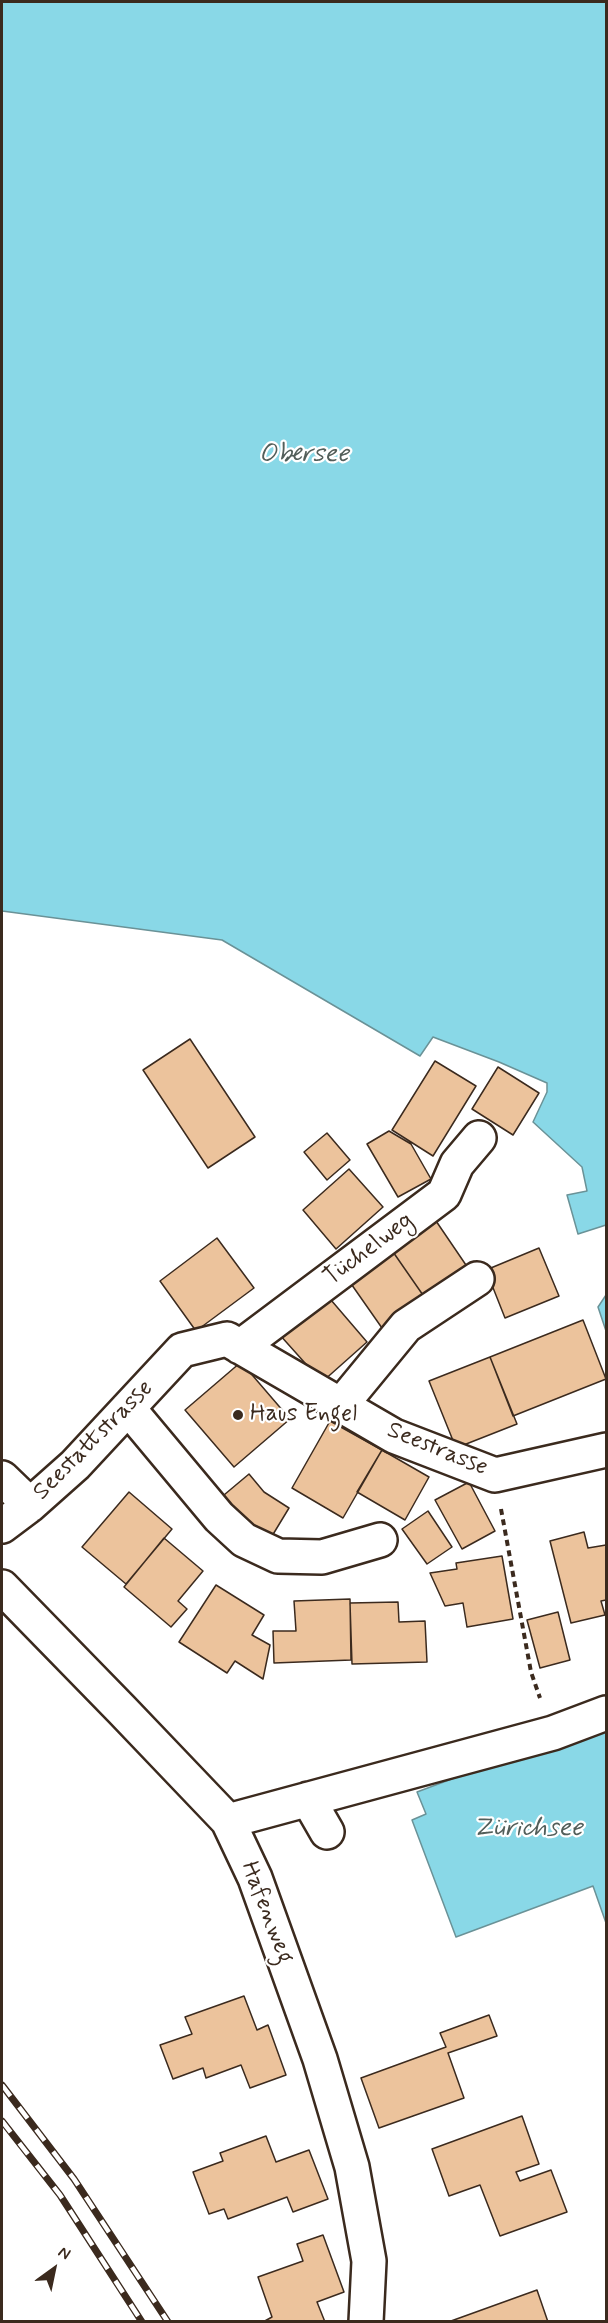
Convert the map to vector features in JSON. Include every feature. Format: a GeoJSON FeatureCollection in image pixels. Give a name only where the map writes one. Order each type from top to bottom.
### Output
{"type":"FeatureCollection","features":[{"type":"Feature","properties":{"kind":"street","name":"Tüchelweg"},"geometry":{"type":"LineString","coordinates":[[240,1347],[444,1194],[457,1164],[479,1138]]}},
{"type":"Feature","properties":{"kind":"street"},"geometry":{"type":"LineString","coordinates":[[341,1405],[406,1326],[477,1279]]}},
{"type":"Feature","properties":{"kind":"street","name":"Seestrasse"},"geometry":{"type":"LineString","coordinates":[[182,1350],[227,1339],[394,1436],[495,1475],[606,1450]]}},
{"type":"Feature","properties":{"kind":"street","name":"Seestattstrasse"},"geometry":{"type":"LineString","coordinates":[[2,1526],[30,1505],[75,1465],[182,1350]]}},
{"type":"Feature","properties":{"kind":"street"},"geometry":{"type":"LineString","coordinates":[[128,1408],[219,1517],[244,1540],[278,1556],[322,1557],[380,1540]]}},
{"type":"Feature","properties":{"kind":"street"},"geometry":{"type":"LineString","coordinates":[[2,1478],[30,1505]]}},
{"type":"Feature","properties":{"kind":"street","name":"Hafenweg"},"geometry":{"type":"LineString","coordinates":[[2,1587],[228,1821],[259,1888],[320,2059],[352,2167],[369,2261],[366,2322]]}},
{"type":"Feature","properties":{"kind":"street"},"geometry":{"type":"LineString","coordinates":[[228,1821],[486,1744],[553,1733],[606,1713]]}},
{"type":"Feature","properties":{"kind":"street"},"geometry":{"type":"LineString","coordinates":[[308,1799],[327,1832]]}},
{"type":"Feature","properties":{"kind":"path"},"geometry":{"type":"LineString","coordinates":[[495,1475],[531,1672],[553,1733]]}},
{"type":"Feature","properties":{"kind":"water","name":"Obersee"},"geometry":{"type":"Polygon","coordinates":[[[2,2],[606,2],[606,1225],[578,1234],[567,1195],[587,1191],[582,1167],[533,1122],[547,1092],[547,1083],[433,1037],[420,1056],[222,940],[2,911],[2,2]]]}},
{"type":"Feature","properties":{"kind":"water"},"geometry":{"type":"Polygon","coordinates":[[[606,1295],[606,1331],[598,1307],[606,1295]]]}},
{"type":"Feature","properties":{"kind":"water","name":"Zürichsee"},"geometry":{"type":"Polygon","coordinates":[[[606,1721],[606,1923],[593,1886],[456,1937],[412,1820],[426,1814],[417,1792],[606,1721]]]}},
{"type":"Feature","properties":{"kind":"building"},"geometry":{"type":"Polygon","coordinates":[[[190,1039],[255,1137],[208,1168],[143,1070],[190,1039]]]}},
{"type":"Feature","properties":{"kind":"building"},"geometry":{"type":"Polygon","coordinates":[[[435,1061],[476,1086],[433,1156],[392,1130],[435,1061]]]}},
{"type":"Feature","properties":{"kind":"building"},"geometry":{"type":"Polygon","coordinates":[[[498,1067],[539,1093],[513,1135],[472,1109],[498,1067]]]}},
{"type":"Feature","properties":{"kind":"building"},"geometry":{"type":"Polygon","coordinates":[[[389,1131],[411,1144],[431,1179],[398,1197],[367,1144],[389,1131]]]}},
{"type":"Feature","properties":{"kind":"building"},"geometry":{"type":"Polygon","coordinates":[[[327,1133],[350,1160],[327,1180],[304,1152],[327,1133]]]}},
{"type":"Feature","properties":{"kind":"building"},"geometry":{"type":"Polygon","coordinates":[[[349,1169],[383,1207],[336,1249],[303,1210],[349,1169]]]}},
{"type":"Feature","properties":{"kind":"building"},"geometry":{"type":"Polygon","coordinates":[[[434,1218],[468,1268],[425,1298],[391,1249],[434,1218]]]}},
{"type":"Feature","properties":{"kind":"building"},"geometry":{"type":"Polygon","coordinates":[[[217,1238],[254,1288],[196,1331],[160,1281],[217,1238]]]}},
{"type":"Feature","properties":{"kind":"building"},"geometry":{"type":"Polygon","coordinates":[[[539,1248],[559,1296],[505,1318],[486,1270],[539,1248]]]}},
{"type":"Feature","properties":{"kind":"building"},"geometry":{"type":"Polygon","coordinates":[[[391,1249],[425,1298],[382,1328],[347,1278],[391,1249]]]}},
{"type":"Feature","properties":{"kind":"building"},"geometry":{"type":"Polygon","coordinates":[[[325,1293],[367,1342],[322,1382],[279,1334],[325,1293]]]}},
{"type":"Feature","properties":{"kind":"building"},"geometry":{"type":"Polygon","coordinates":[[[583,1320],[606,1379],[513,1416],[490,1357],[583,1320]]]}},
{"type":"Feature","properties":{"kind":"building"},"geometry":{"type":"Polygon","coordinates":[[[490,1357],[517,1424],[456,1448],[429,1381],[490,1357]]]}},
{"type":"Feature","properties":{"kind":"building","name":"Haus Engel"},"geometry":{"type":"Polygon","coordinates":[[[241,1362],[290,1419],[234,1467],[185,1410],[241,1362]]]}},
{"type":"Feature","properties":{"kind":"building"},"geometry":{"type":"Polygon","coordinates":[[[330,1421],[382,1450],[343,1518],[292,1488],[330,1421]]]}},
{"type":"Feature","properties":{"kind":"building"},"geometry":{"type":"Polygon","coordinates":[[[382,1450],[429,1477],[405,1520],[357,1492],[382,1450]]]}},
{"type":"Feature","properties":{"kind":"building"},"geometry":{"type":"Polygon","coordinates":[[[249,1474],[264,1492],[289,1508],[269,1541],[218,1500],[249,1474]]]}},
{"type":"Feature","properties":{"kind":"building"},"geometry":{"type":"Polygon","coordinates":[[[469,1482],[495,1531],[462,1549],[435,1500],[469,1482]]]}},
{"type":"Feature","properties":{"kind":"building"},"geometry":{"type":"Polygon","coordinates":[[[129,1492],[172,1529],[126,1584],[82,1547],[129,1492]]]}},
{"type":"Feature","properties":{"kind":"building"},"geometry":{"type":"Polygon","coordinates":[[[428,1511],[452,1547],[427,1564],[402,1529],[428,1511]]]}},
{"type":"Feature","properties":{"kind":"building"},"geometry":{"type":"Polygon","coordinates":[[[584,1532],[588,1548],[606,1545],[606,1600],[601,1601],[605,1615],[571,1623],[550,1541],[584,1532]]]}},
{"type":"Feature","properties":{"kind":"building"},"geometry":{"type":"Polygon","coordinates":[[[164,1538],[203,1571],[178,1601],[187,1609],[171,1627],[124,1587],[164,1538]]]}},
{"type":"Feature","properties":{"kind":"building"},"geometry":{"type":"Polygon","coordinates":[[[502,1556],[513,1619],[467,1627],[463,1603],[445,1606],[430,1573],[457,1569],[456,1563],[502,1556]]]}},
{"type":"Feature","properties":{"kind":"building"},"geometry":{"type":"Polygon","coordinates":[[[216,1585],[264,1615],[252,1635],[270,1645],[263,1679],[235,1661],[227,1673],[179,1642],[216,1585]]]}},
{"type":"Feature","properties":{"kind":"building"},"geometry":{"type":"Polygon","coordinates":[[[350,1599],[351,1660],[274,1663],[273,1631],[296,1631],[294,1601],[350,1599]]]}},
{"type":"Feature","properties":{"kind":"building"},"geometry":{"type":"Polygon","coordinates":[[[398,1602],[399,1622],[425,1621],[427,1662],[352,1664],[350,1603],[398,1602]]]}},
{"type":"Feature","properties":{"kind":"building"},"geometry":{"type":"Polygon","coordinates":[[[558,1612],[570,1660],[540,1668],[527,1620],[558,1612]]]}},
{"type":"Feature","properties":{"kind":"building"},"geometry":{"type":"Polygon","coordinates":[[[244,1996],[257,2030],[268,2025],[286,2075],[250,2088],[241,2065],[206,2078],[203,2068],[173,2079],[160,2045],[192,2034],[185,2017],[244,1996]]]}},
{"type":"Feature","properties":{"kind":"building"},"geometry":{"type":"Polygon","coordinates":[[[489,2015],[497,2036],[448,2053],[464,2098],[379,2128],[361,2078],[446,2047],[440,2033],[489,2015]]]}},
{"type":"Feature","properties":{"kind":"building"},"geometry":{"type":"Polygon","coordinates":[[[522,2116],[539,2164],[516,2172],[520,2181],[551,2170],[567,2212],[500,2236],[480,2185],[449,2196],[432,2149],[522,2116]]]}},
{"type":"Feature","properties":{"kind":"building"},"geometry":{"type":"Polygon","coordinates":[[[266,2136],[276,2162],[309,2150],[328,2199],[293,2212],[287,2197],[228,2219],[224,2209],[209,2214],[193,2172],[223,2161],[220,2153],[266,2136]]]}},
{"type":"Feature","properties":{"kind":"building"},"geometry":{"type":"Polygon","coordinates":[[[323,2235],[344,2292],[317,2302],[325,2322],[263,2322],[272,2317],[258,2277],[303,2261],[297,2244],[323,2235]]]}},
{"type":"Feature","properties":{"kind":"building"},"geometry":{"type":"Polygon","coordinates":[[[537,2290],[548,2322],[451,2321],[537,2290]]]}},
{"type":"Feature","properties":{"kind":"railway"},"geometry":{"type":"LineString","coordinates":[[2,2085],[74,2179],[168,2322]]}},
{"type":"Feature","properties":{"kind":"railway"},"geometry":{"type":"LineString","coordinates":[[2,2121],[60,2195],[142,2322]]}},
{"type":"Feature","properties":{"kind":"place","name":"Haus Engel"},"geometry":{"type":"Point","coordinates":[238,1415]}}]}
